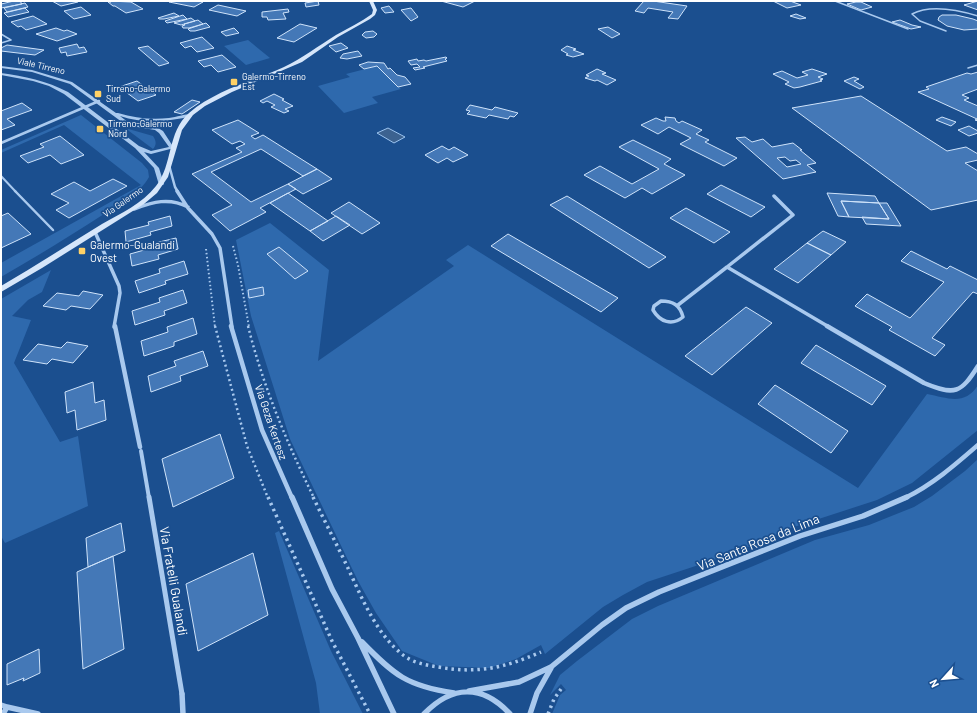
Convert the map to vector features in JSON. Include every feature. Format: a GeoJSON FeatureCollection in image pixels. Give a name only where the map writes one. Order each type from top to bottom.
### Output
{"type":"FeatureCollection","features":[{"type":"Feature","properties":{"kind":"main road","name":"Via Galermo"},"geometry":{"type":"LineString","coordinates":[[1,289],[128,212],[145,199],[161,184],[169,164],[172,148],[183,123],[190,115],[224,93],[299,61],[333,38],[369,18],[374,14],[375,10],[371,1]]}},
{"type":"Feature","properties":{"kind":"street","name":"Viale Tirreno"},"geometry":{"type":"LineString","coordinates":[[1,67],[32,71],[61,78],[81,88],[128,124],[156,129],[161,132],[172,148]]}},
{"type":"Feature","properties":{"kind":"street","name":"Viale Tirreno"},"geometry":{"type":"LineString","coordinates":[[1,74],[31,79],[54,86],[66,93],[137,147],[156,168],[161,184]]}},
{"type":"Feature","properties":{"kind":"street"},"geometry":{"type":"LineString","coordinates":[[1,143],[99,101]]}},
{"type":"Feature","properties":{"kind":"street"},"geometry":{"type":"LineString","coordinates":[[115,113],[135,119],[157,121],[176,119],[190,115]]}},
{"type":"Feature","properties":{"kind":"street"},"geometry":{"type":"LineString","coordinates":[[137,147],[150,153],[172,148]]}},
{"type":"Feature","properties":{"kind":"street"},"geometry":{"type":"LineString","coordinates":[[169,164],[175,187],[188,208]]}},
{"type":"Feature","properties":{"kind":"street"},"geometry":{"type":"LineString","coordinates":[[678,305],[793,215],[774,196]]}},
{"type":"Feature","properties":{"kind":"street"},"geometry":{"type":"LineString","coordinates":[[128,212],[152,203],[168,200],[181,203],[188,208]]}},
{"type":"Feature","properties":{"kind":"street","name":"Via Geza Kertesz"},"geometry":{"type":"LineString","coordinates":[[188,208],[212,234],[220,248],[228,310],[234,339],[262,430],[332,589],[380,682],[394,714]]}},
{"type":"Feature","properties":{"kind":"street","name":"Via Fratelli Gualandi"},"geometry":{"type":"LineString","coordinates":[[95,232],[119,286],[120,293],[114,329],[140,449],[182,694],[183,714]]}},
{"type":"Feature","properties":{"kind":"street"},"geometry":{"type":"LineString","coordinates":[[727,267],[924,383],[942,389],[957,389],[965,385],[978,366]]}},
{"type":"Feature","properties":{"kind":"street"},"geometry":{"type":"LineString","coordinates":[[661,301],[672,302],[678,305],[682,309],[683,317],[675,322],[658,318],[653,310],[654,306],[661,301]]}},
{"type":"Feature","properties":{"kind":"street","name":"Via Santa Rosa da Lima"},"geometry":{"type":"LineString","coordinates":[[551,667],[626,608],[659,592],[800,536],[892,505],[923,489],[950,469],[978,445]]}},
{"type":"Feature","properties":{"kind":"street"},"geometry":{"type":"LineString","coordinates":[[358,638],[390,670],[408,681],[425,688],[454,693]]}},
{"type":"Feature","properties":{"kind":"street"},"geometry":{"type":"LineString","coordinates":[[424,714],[440,699],[454,693],[520,682],[551,667]]}},
{"type":"Feature","properties":{"kind":"street"},"geometry":{"type":"LineString","coordinates":[[530,714],[537,693],[551,667]]}},
{"type":"Feature","properties":{"kind":"street"},"geometry":{"type":"LineString","coordinates":[[469,691],[488,695],[505,706],[510,714]]}},
{"type":"Feature","properties":{"kind":"street"},"geometry":{"type":"LineString","coordinates":[[3,714],[4,706],[38,714]]}},
{"type":"Feature","properties":{"kind":"lane"},"geometry":{"type":"LineString","coordinates":[[835,1],[908,29]]}},
{"type":"Feature","properties":{"kind":"lane"},"geometry":{"type":"LineString","coordinates":[[946,31],[920,21],[912,14],[917,12],[945,9],[978,16]]}},
{"type":"Feature","properties":{"kind":"lane"},"geometry":{"type":"LineString","coordinates":[[1,34],[11,40],[1,43]]}},
{"type":"Feature","properties":{"kind":"lane"},"geometry":{"type":"LineString","coordinates":[[968,68],[978,65]]}},
{"type":"Feature","properties":{"kind":"lane"},"geometry":{"type":"LineString","coordinates":[[1,176],[53,230]]}},
{"type":"Feature","properties":{"kind":"path"},"geometry":{"type":"LineString","coordinates":[[230,240],[237,260],[245,310],[253,342],[280,423],[290,447],[364,599],[381,628],[396,649],[406,658],[427,666],[467,672],[485,671],[514,664],[541,652]]}},
{"type":"Feature","properties":{"kind":"path"},"geometry":{"type":"LineString","coordinates":[[548,714],[554,698],[561,689]]}},
{"type":"Feature","properties":{"kind":"shaded area"},"geometry":{"type":"Polygon","coordinates":[[[248,40],[270,58],[246,65],[224,46],[248,40]]]}},
{"type":"Feature","properties":{"kind":"shaded area"},"geometry":{"type":"Polygon","coordinates":[[[377,66],[401,89],[372,97],[378,103],[344,113],[318,86],[350,77],[346,74],[377,66]]]}},
{"type":"Feature","properties":{"kind":"shaded area"},"geometry":{"type":"Polygon","coordinates":[[[81,115],[142,163],[148,170],[149,177],[135,194],[1,277],[1,263],[141,185],[64,125],[1,153],[1,150],[81,115]]]}},
{"type":"Feature","properties":{"kind":"shaded area"},"geometry":{"type":"Polygon","coordinates":[[[125,128],[153,136],[156,142],[153,149],[125,128]]]}},
{"type":"Feature","properties":{"kind":"shaded area"},"geometry":{"type":"Polygon","coordinates":[[[388,128],[405,137],[394,143],[377,133],[388,128]]]}},
{"type":"Feature","properties":{"kind":"shaded area"},"geometry":{"type":"Polygon","coordinates":[[[270,223],[329,270],[318,361],[454,266],[446,260],[468,245],[858,488],[927,394],[956,399],[962,398],[973,392],[978,385],[978,430],[912,483],[877,500],[791,528],[732,554],[647,582],[603,607],[545,654],[541,645],[516,659],[489,668],[439,666],[402,651],[376,613],[358,581],[290,439],[251,316],[236,240],[270,223]]]}},
{"type":"Feature","properties":{"kind":"shaded area"},"geometry":{"type":"Polygon","coordinates":[[[51,270],[42,292],[28,300],[12,316],[31,320],[14,363],[60,442],[78,436],[88,506],[5,543],[1,536],[1,299],[51,270]]]}},
{"type":"Feature","properties":{"kind":"shaded area"},"geometry":{"type":"Polygon","coordinates":[[[978,459],[978,714],[552,714],[560,695],[566,690],[561,684],[550,695],[560,675],[632,619],[658,606],[815,540],[869,525],[914,507],[932,496],[965,471],[978,459]]]}},
{"type":"Feature","properties":{"kind":"shaded area"},"geometry":{"type":"Polygon","coordinates":[[[279,531],[331,651],[363,714],[320,714],[316,683],[275,533],[279,531]]]}},
{"type":"Feature","properties":{"kind":"building"},"geometry":{"type":"Polygon","coordinates":[[[20,1],[22,4],[1,8],[1,4],[20,1]]]}},
{"type":"Feature","properties":{"kind":"building"},"geometry":{"type":"Polygon","coordinates":[[[52,1],[77,1],[78,2],[61,6],[52,1]]]}},
{"type":"Feature","properties":{"kind":"building"},"geometry":{"type":"Polygon","coordinates":[[[109,1],[131,2],[143,9],[126,13],[113,6],[108,2],[111,2],[109,1]]]}},
{"type":"Feature","properties":{"kind":"building"},"geometry":{"type":"Polygon","coordinates":[[[318,1],[319,5],[306,7],[305,3],[318,1]]]}},
{"type":"Feature","properties":{"kind":"building"},"geometry":{"type":"Polygon","coordinates":[[[441,1],[475,1],[463,7],[441,1]]]}},
{"type":"Feature","properties":{"kind":"building"},"geometry":{"type":"Polygon","coordinates":[[[644,1],[687,6],[678,19],[668,18],[673,12],[648,8],[644,13],[635,11],[644,1]]]}},
{"type":"Feature","properties":{"kind":"building"},"geometry":{"type":"Polygon","coordinates":[[[773,1],[790,1],[801,5],[787,8],[773,1]]]}},
{"type":"Feature","properties":{"kind":"building"},"geometry":{"type":"Polygon","coordinates":[[[978,1],[978,10],[964,5],[978,1]]]}},
{"type":"Feature","properties":{"kind":"building"},"geometry":{"type":"Polygon","coordinates":[[[169,2],[203,2],[194,7],[169,2]]]}},
{"type":"Feature","properties":{"kind":"building"},"geometry":{"type":"Polygon","coordinates":[[[861,2],[872,7],[861,10],[847,4],[861,2]]]}},
{"type":"Feature","properties":{"kind":"building"},"geometry":{"type":"Polygon","coordinates":[[[25,3],[28,7],[7,12],[4,8],[25,3]]]}},
{"type":"Feature","properties":{"kind":"building"},"geometry":{"type":"Polygon","coordinates":[[[218,5],[246,11],[237,16],[209,10],[218,5]]]}},
{"type":"Feature","properties":{"kind":"building"},"geometry":{"type":"Polygon","coordinates":[[[389,6],[394,12],[385,13],[381,8],[389,6]]]}},
{"type":"Feature","properties":{"kind":"building"},"geometry":{"type":"Polygon","coordinates":[[[81,7],[91,15],[74,19],[64,11],[81,7]]]}},
{"type":"Feature","properties":{"kind":"building"},"geometry":{"type":"Polygon","coordinates":[[[25,8],[29,12],[8,17],[4,13],[25,8]]]}},
{"type":"Feature","properties":{"kind":"building"},"geometry":{"type":"Polygon","coordinates":[[[411,8],[418,17],[411,21],[401,10],[411,8]]]}},
{"type":"Feature","properties":{"kind":"building"},"geometry":{"type":"Polygon","coordinates":[[[288,9],[289,12],[283,13],[286,19],[268,20],[267,17],[262,17],[262,12],[288,9]]]}},
{"type":"Feature","properties":{"kind":"building"},"geometry":{"type":"Polygon","coordinates":[[[174,13],[179,16],[164,19],[158,18],[174,13]]]}},
{"type":"Feature","properties":{"kind":"building"},"geometry":{"type":"Polygon","coordinates":[[[796,14],[806,18],[800,19],[790,16],[796,14]]]}},
{"type":"Feature","properties":{"kind":"building"},"geometry":{"type":"Polygon","coordinates":[[[183,15],[187,19],[167,23],[165,21],[183,15]]]}},
{"type":"Feature","properties":{"kind":"building"},"geometry":{"type":"Polygon","coordinates":[[[942,15],[956,15],[973,19],[978,21],[978,29],[964,30],[947,26],[938,20],[942,15]]]}},
{"type":"Feature","properties":{"kind":"building"},"geometry":{"type":"Polygon","coordinates":[[[33,16],[47,24],[26,30],[11,22],[33,16]]]}},
{"type":"Feature","properties":{"kind":"building"},"geometry":{"type":"Polygon","coordinates":[[[191,18],[195,21],[181,25],[174,23],[191,18]]]}},
{"type":"Feature","properties":{"kind":"building"},"geometry":{"type":"Polygon","coordinates":[[[198,20],[203,24],[189,28],[183,28],[182,26],[185,25],[184,24],[198,20]]]}},
{"type":"Feature","properties":{"kind":"building"},"geometry":{"type":"Polygon","coordinates":[[[900,20],[921,27],[911,29],[892,22],[900,20]]]}},
{"type":"Feature","properties":{"kind":"building"},"geometry":{"type":"Polygon","coordinates":[[[206,23],[210,27],[195,31],[190,31],[188,29],[206,23]]]}},
{"type":"Feature","properties":{"kind":"building"},"geometry":{"type":"Polygon","coordinates":[[[300,24],[317,28],[294,42],[277,38],[300,24]]]}},
{"type":"Feature","properties":{"kind":"building"},"geometry":{"type":"Polygon","coordinates":[[[608,27],[620,34],[612,38],[598,29],[608,27]]]}},
{"type":"Feature","properties":{"kind":"building"},"geometry":{"type":"Polygon","coordinates":[[[56,28],[77,34],[57,41],[36,34],[56,28]]]}},
{"type":"Feature","properties":{"kind":"building"},"geometry":{"type":"Polygon","coordinates":[[[234,28],[239,33],[226,36],[221,32],[234,28]]]}},
{"type":"Feature","properties":{"kind":"building"},"geometry":{"type":"Polygon","coordinates":[[[373,31],[377,34],[374,37],[366,38],[362,35],[365,32],[373,31]]]}},
{"type":"Feature","properties":{"kind":"building"},"geometry":{"type":"Polygon","coordinates":[[[202,37],[214,48],[197,52],[191,46],[185,48],[180,43],[202,37]]]}},
{"type":"Feature","properties":{"kind":"building"},"geometry":{"type":"Polygon","coordinates":[[[341,43],[348,48],[336,52],[329,46],[341,43]]]}},
{"type":"Feature","properties":{"kind":"building"},"geometry":{"type":"Polygon","coordinates":[[[77,44],[79,48],[84,47],[87,52],[67,56],[66,52],[61,53],[59,48],[77,44]]]}},
{"type":"Feature","properties":{"kind":"building"},"geometry":{"type":"Polygon","coordinates":[[[7,45],[44,50],[35,55],[1,51],[1,48],[7,45]]]}},
{"type":"Feature","properties":{"kind":"building"},"geometry":{"type":"Polygon","coordinates":[[[148,46],[169,63],[159,66],[138,48],[148,46]]]}},
{"type":"Feature","properties":{"kind":"building"},"geometry":{"type":"Polygon","coordinates":[[[567,46],[584,54],[573,57],[566,55],[568,54],[561,50],[567,46]]]}},
{"type":"Feature","properties":{"kind":"building"},"geometry":{"type":"Polygon","coordinates":[[[358,51],[362,56],[347,59],[340,58],[343,54],[358,51]]]}},
{"type":"Feature","properties":{"kind":"building"},"geometry":{"type":"Polygon","coordinates":[[[222,55],[236,67],[218,72],[211,65],[204,67],[198,61],[222,55]]]}},
{"type":"Feature","properties":{"kind":"building"},"geometry":{"type":"Polygon","coordinates":[[[447,58],[445,59],[447,61],[415,70],[413,68],[420,67],[417,64],[411,65],[408,61],[417,59],[418,61],[426,61],[447,58]]]}},
{"type":"Feature","properties":{"kind":"building"},"geometry":{"type":"Polygon","coordinates":[[[368,62],[384,63],[388,69],[390,68],[397,75],[405,77],[411,84],[398,87],[377,66],[364,69],[359,65],[368,62]]]}},
{"type":"Feature","properties":{"kind":"building"},"geometry":{"type":"Polygon","coordinates":[[[597,69],[606,73],[602,74],[616,80],[607,85],[597,80],[595,81],[585,78],[589,76],[586,75],[597,69]]]}},
{"type":"Feature","properties":{"kind":"building"},"geometry":{"type":"Polygon","coordinates":[[[812,69],[827,74],[818,77],[823,79],[820,80],[822,81],[794,88],[785,84],[789,82],[773,74],[782,71],[797,78],[808,75],[802,72],[812,69]]]}},
{"type":"Feature","properties":{"kind":"building"},"geometry":{"type":"Polygon","coordinates":[[[978,72],[978,89],[962,95],[969,98],[964,100],[978,106],[978,121],[975,120],[977,119],[918,92],[929,89],[926,87],[967,73],[971,74],[978,72]]]}},
{"type":"Feature","properties":{"kind":"building"},"geometry":{"type":"Polygon","coordinates":[[[854,77],[859,79],[854,81],[864,87],[860,89],[844,81],[854,77]]]}},
{"type":"Feature","properties":{"kind":"building"},"geometry":{"type":"Polygon","coordinates":[[[137,81],[156,95],[138,101],[119,87],[137,81]]]}},
{"type":"Feature","properties":{"kind":"building"},"geometry":{"type":"Polygon","coordinates":[[[274,94],[293,106],[285,109],[289,111],[284,113],[271,107],[275,105],[267,101],[263,103],[260,101],[274,94]]]}},
{"type":"Feature","properties":{"kind":"building"},"geometry":{"type":"Polygon","coordinates":[[[861,96],[947,151],[966,147],[978,154],[978,160],[965,163],[978,171],[978,200],[931,210],[792,108],[861,96]]]}},
{"type":"Feature","properties":{"kind":"building"},"geometry":{"type":"Polygon","coordinates":[[[192,100],[200,102],[182,114],[174,112],[192,100]]]}},
{"type":"Feature","properties":{"kind":"building"},"geometry":{"type":"Polygon","coordinates":[[[22,103],[32,110],[7,119],[15,125],[1,130],[1,111],[22,103]]]}},
{"type":"Feature","properties":{"kind":"building"},"geometry":{"type":"Polygon","coordinates":[[[470,105],[492,110],[495,107],[518,113],[514,117],[510,116],[508,119],[489,115],[486,118],[467,114],[470,111],[466,110],[470,105]]]}},
{"type":"Feature","properties":{"kind":"building"},"geometry":{"type":"Polygon","coordinates":[[[665,117],[675,118],[679,123],[682,121],[702,130],[696,134],[709,140],[705,142],[737,158],[724,166],[680,144],[691,138],[669,127],[658,134],[641,125],[656,118],[666,121],[665,117]]]}},
{"type":"Feature","properties":{"kind":"building"},"geometry":{"type":"Polygon","coordinates":[[[942,117],[956,122],[951,126],[936,120],[942,117]]]}},
{"type":"Feature","properties":{"kind":"building"},"geometry":{"type":"Polygon","coordinates":[[[238,120],[259,133],[251,136],[255,139],[263,135],[317,169],[303,176],[261,149],[211,172],[251,202],[288,184],[296,189],[260,208],[266,212],[230,231],[212,215],[232,205],[192,174],[242,152],[236,148],[245,144],[240,141],[232,144],[212,130],[238,120]]]}},
{"type":"Feature","properties":{"kind":"building"},"geometry":{"type":"Polygon","coordinates":[[[969,126],[978,131],[978,133],[969,136],[958,130],[969,126]]]}},
{"type":"Feature","properties":{"kind":"building"},"geometry":{"type":"Polygon","coordinates":[[[60,136],[84,155],[61,164],[50,155],[28,163],[20,156],[44,147],[40,144],[60,136]]]}},
{"type":"Feature","properties":{"kind":"building"},"geometry":{"type":"Polygon","coordinates":[[[745,137],[752,142],[763,139],[772,147],[793,143],[816,163],[807,165],[816,172],[783,179],[736,138],[745,137]],[[785,157],[777,158],[787,167],[801,164],[796,160],[790,161],[785,157]]]}},
{"type":"Feature","properties":{"kind":"building"},"geometry":{"type":"Polygon","coordinates":[[[633,140],[671,159],[664,164],[685,175],[652,194],[642,188],[625,198],[584,175],[600,166],[632,184],[659,169],[619,147],[633,140]]]}},
{"type":"Feature","properties":{"kind":"building"},"geometry":{"type":"Polygon","coordinates":[[[442,146],[449,150],[454,147],[468,155],[453,162],[447,158],[438,163],[425,155],[442,146]]]}},
{"type":"Feature","properties":{"kind":"building"},"geometry":{"type":"Polygon","coordinates":[[[317,169],[332,179],[303,194],[288,184],[317,169]]]}},
{"type":"Feature","properties":{"kind":"building"},"geometry":{"type":"Polygon","coordinates":[[[113,179],[127,186],[69,218],[56,210],[69,203],[51,194],[74,182],[90,191],[113,179]]]}},
{"type":"Feature","properties":{"kind":"building"},"geometry":{"type":"Polygon","coordinates":[[[721,185],[765,207],[751,217],[707,194],[721,185]]]}},
{"type":"Feature","properties":{"kind":"building"},"geometry":{"type":"Polygon","coordinates":[[[288,193],[328,221],[310,231],[270,203],[288,193]]]}},
{"type":"Feature","properties":{"kind":"building"},"geometry":{"type":"Polygon","coordinates":[[[827,193],[875,196],[879,203],[841,201],[849,217],[838,216],[827,193]]]}},
{"type":"Feature","properties":{"kind":"building"},"geometry":{"type":"Polygon","coordinates":[[[567,196],[666,257],[649,268],[550,205],[567,196]]]}},
{"type":"Feature","properties":{"kind":"building"},"geometry":{"type":"Polygon","coordinates":[[[841,201],[879,203],[889,219],[849,217],[841,201]]]}},
{"type":"Feature","properties":{"kind":"building"},"geometry":{"type":"Polygon","coordinates":[[[349,202],[380,223],[362,234],[331,213],[349,202]]]}},
{"type":"Feature","properties":{"kind":"building"},"geometry":{"type":"Polygon","coordinates":[[[879,203],[887,203],[901,226],[866,224],[862,217],[889,219],[879,203]]]}},
{"type":"Feature","properties":{"kind":"building"},"geometry":{"type":"Polygon","coordinates":[[[686,208],[730,232],[714,243],[670,218],[686,208]]]}},
{"type":"Feature","properties":{"kind":"building"},"geometry":{"type":"Polygon","coordinates":[[[8,213],[31,234],[1,248],[1,216],[8,213]]]}},
{"type":"Feature","properties":{"kind":"building"},"geometry":{"type":"Polygon","coordinates":[[[170,216],[172,226],[150,232],[151,235],[126,242],[125,231],[149,225],[148,222],[170,216]]]}},
{"type":"Feature","properties":{"kind":"building"},"geometry":{"type":"Polygon","coordinates":[[[336,216],[350,225],[323,241],[310,231],[336,216]]]}},
{"type":"Feature","properties":{"kind":"building"},"geometry":{"type":"Polygon","coordinates":[[[823,231],[846,242],[831,255],[807,243],[823,231]]]}},
{"type":"Feature","properties":{"kind":"building"},"geometry":{"type":"Polygon","coordinates":[[[508,234],[618,298],[601,312],[491,246],[508,234]]]}},
{"type":"Feature","properties":{"kind":"building"},"geometry":{"type":"Polygon","coordinates":[[[176,238],[178,249],[158,255],[159,259],[132,266],[130,254],[155,247],[155,243],[176,238]]]}},
{"type":"Feature","properties":{"kind":"building"},"geometry":{"type":"Polygon","coordinates":[[[807,243],[831,255],[798,283],[774,269],[807,243]]]}},
{"type":"Feature","properties":{"kind":"building"},"geometry":{"type":"Polygon","coordinates":[[[279,247],[308,271],[295,279],[267,254],[279,247]]]}},
{"type":"Feature","properties":{"kind":"building"},"geometry":{"type":"Polygon","coordinates":[[[911,251],[947,269],[950,266],[978,280],[978,294],[973,292],[932,338],[945,345],[935,356],[889,330],[892,327],[855,306],[867,294],[910,318],[944,282],[901,261],[911,251]]]}},
{"type":"Feature","properties":{"kind":"building"},"geometry":{"type":"Polygon","coordinates":[[[184,261],[188,274],[165,281],[166,284],[139,293],[135,281],[160,273],[159,269],[184,261]]]}},
{"type":"Feature","properties":{"kind":"building"},"geometry":{"type":"Polygon","coordinates":[[[263,287],[264,295],[249,298],[248,290],[263,287]]]}},
{"type":"Feature","properties":{"kind":"building"},"geometry":{"type":"Polygon","coordinates":[[[183,290],[187,303],[164,311],[165,315],[135,325],[132,311],[160,302],[159,298],[183,290]]]}},
{"type":"Feature","properties":{"kind":"building"},"geometry":{"type":"Polygon","coordinates":[[[83,291],[103,295],[90,309],[71,306],[66,310],[43,306],[57,293],[79,296],[83,291]]]}},
{"type":"Feature","properties":{"kind":"building"},"geometry":{"type":"Polygon","coordinates":[[[746,307],[772,323],[712,375],[685,356],[746,307]]]}},
{"type":"Feature","properties":{"kind":"building"},"geometry":{"type":"Polygon","coordinates":[[[193,318],[197,334],[174,342],[174,346],[144,356],[141,341],[168,332],[167,327],[193,318]]]}},
{"type":"Feature","properties":{"kind":"building"},"geometry":{"type":"Polygon","coordinates":[[[67,342],[88,346],[73,363],[52,359],[47,364],[23,360],[38,344],[61,348],[67,342]]]}},
{"type":"Feature","properties":{"kind":"building"},"geometry":{"type":"Polygon","coordinates":[[[816,345],[886,386],[872,405],[801,363],[816,345]]]}},
{"type":"Feature","properties":{"kind":"building"},"geometry":{"type":"Polygon","coordinates":[[[203,351],[208,366],[180,376],[181,381],[151,392],[148,376],[176,366],[174,361],[203,351]]]}},
{"type":"Feature","properties":{"kind":"building"},"geometry":{"type":"Polygon","coordinates":[[[93,382],[95,403],[104,400],[106,420],[77,430],[75,410],[67,413],[65,392],[93,382]]]}},
{"type":"Feature","properties":{"kind":"building"},"geometry":{"type":"Polygon","coordinates":[[[775,385],[848,431],[831,453],[758,404],[775,385]]]}},
{"type":"Feature","properties":{"kind":"building"},"geometry":{"type":"Polygon","coordinates":[[[220,434],[234,478],[173,507],[162,459],[220,434]]]}},
{"type":"Feature","properties":{"kind":"building"},"geometry":{"type":"Polygon","coordinates":[[[121,523],[125,551],[88,567],[86,538],[121,523]]]}},
{"type":"Feature","properties":{"kind":"building"},"geometry":{"type":"Polygon","coordinates":[[[253,553],[268,615],[198,651],[186,584],[253,553]]]}},
{"type":"Feature","properties":{"kind":"building"},"geometry":{"type":"Polygon","coordinates":[[[113,556],[124,649],[83,669],[77,572],[113,556]]]}},
{"type":"Feature","properties":{"kind":"building"},"geometry":{"type":"Polygon","coordinates":[[[39,649],[40,673],[23,681],[24,678],[7,685],[7,664],[39,649]]]}},
{"type":"Feature","properties":{"kind":"place","name":"Galermo-Tirreno Est"},"geometry":{"type":"Point","coordinates":[234,82]}},
{"type":"Feature","properties":{"kind":"place","name":"Tirreno-Galermo Sud"},"geometry":{"type":"Point","coordinates":[98,94]}},
{"type":"Feature","properties":{"kind":"place","name":"Tirreno-Galermo Nord"},"geometry":{"type":"Point","coordinates":[100,129]}},
{"type":"Feature","properties":{"kind":"place","name":"Galermo-Gualandi Ovest"},"geometry":{"type":"Point","coordinates":[82,251]}}]}
